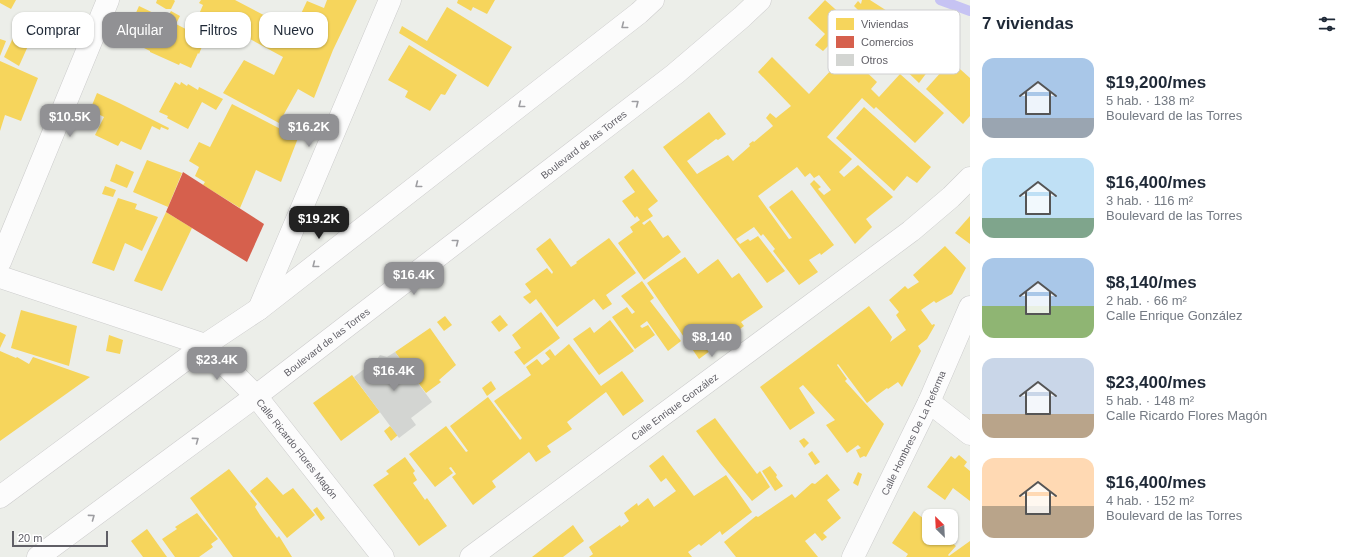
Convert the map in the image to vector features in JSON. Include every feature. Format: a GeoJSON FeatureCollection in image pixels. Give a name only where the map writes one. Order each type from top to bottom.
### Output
{"type":"FeatureCollection","features":[{"type":"Feature","properties":{"kind":"street"},"geometry":{"type":"LineString","coordinates":[[0,262],[108,0]]}},
{"type":"Feature","properties":{"kind":"street"},"geometry":{"type":"LineString","coordinates":[[259,309],[390,0]]}},
{"type":"Feature","properties":{"kind":"street"},"geometry":{"type":"LineString","coordinates":[[0,497],[205,345],[259,309],[639,14],[653,0]]}},
{"type":"Feature","properties":{"kind":"street","name":"Boulevard de las Torres"},"geometry":{"type":"LineString","coordinates":[[38,557],[256,396],[675,74],[760,0]]}},
{"type":"Feature","properties":{"kind":"street","name":"Calle Enrique González"},"geometry":{"type":"LineString","coordinates":[[471,557],[911,231],[951,197],[970,178]]}},
{"type":"Feature","properties":{"kind":"street","name":"Calle Ricardo Flores Magón"},"geometry":{"type":"LineString","coordinates":[[0,277],[205,345],[256,396],[383,557]]}},
{"type":"Feature","properties":{"kind":"street","name":"Calle Hombres De La Reforma"},"geometry":{"type":"LineString","coordinates":[[853,557],[929,402],[970,307]]}},
{"type":"Feature","properties":{"kind":"street"},"geometry":{"type":"LineString","coordinates":[[929,402],[970,434]]}},
{"type":"Feature","properties":{"kind":"building: Viviendas"},"geometry":{"type":"Polygon","coordinates":[[[0,0],[16,0],[11,9],[0,3],[0,0]]]}},
{"type":"Feature","properties":{"kind":"building: Viviendas"},"geometry":{"type":"Polygon","coordinates":[[[157,0],[175,1],[171,9],[166,9],[156,3],[157,0]]]}},
{"type":"Feature","properties":{"kind":"building: Viviendas"},"geometry":{"type":"Polygon","coordinates":[[[201,0],[235,0],[259,12],[259,44],[251,40],[251,12],[200,12],[203,5],[199,3],[201,0]]]}},
{"type":"Feature","properties":{"kind":"building: Viviendas"},"geometry":{"type":"Polygon","coordinates":[[[327,0],[357,0],[333,50],[314,98],[298,89],[279,123],[223,93],[244,60],[274,75],[283,57],[266,48],[328,48],[328,12],[302,12],[307,1],[324,8],[327,0]]]}},
{"type":"Feature","properties":{"kind":"building: Viviendas"},"geometry":{"type":"Polygon","coordinates":[[[458,0],[495,0],[487,14],[473,7],[471,11],[457,3],[458,0]]]}},
{"type":"Feature","properties":{"kind":"building: Viviendas"},"geometry":{"type":"Polygon","coordinates":[[[825,0],[836,10],[828,10],[828,46],[823,51],[815,45],[825,34],[808,18],[825,0]]]}},
{"type":"Feature","properties":{"kind":"building: Viviendas"},"geometry":{"type":"Polygon","coordinates":[[[862,0],[870,0],[886,10],[858,10],[854,6],[858,1],[861,4],[862,0]]]}},
{"type":"Feature","properties":{"kind":"building: Viviendas"},"geometry":{"type":"Polygon","coordinates":[[[139,6],[151,12],[136,12],[139,6]]]}},
{"type":"Feature","properties":{"kind":"building: Viviendas"},"geometry":{"type":"Polygon","coordinates":[[[447,7],[512,47],[488,87],[399,33],[402,26],[427,41],[447,7]]]}},
{"type":"Feature","properties":{"kind":"building: Viviendas"},"geometry":{"type":"Polygon","coordinates":[[[177,14],[180,16],[177,22],[177,14]]]}},
{"type":"Feature","properties":{"kind":"building: Viviendas"},"geometry":{"type":"Polygon","coordinates":[[[177,25],[185,29],[185,48],[201,48],[191,68],[180,63],[179,65],[144,48],[177,48],[177,25]]]}},
{"type":"Feature","properties":{"kind":"building: Viviendas"},"geometry":{"type":"Polygon","coordinates":[[[0,39],[6,41],[0,56],[0,39]]]}},
{"type":"Feature","properties":{"kind":"building: Viviendas"},"geometry":{"type":"Polygon","coordinates":[[[12,40],[12,48],[27,48],[19,66],[4,57],[12,40]]]}},
{"type":"Feature","properties":{"kind":"building: Viviendas"},"geometry":{"type":"Polygon","coordinates":[[[409,45],[457,75],[445,95],[441,94],[430,111],[405,97],[408,91],[388,80],[409,45]]]}},
{"type":"Feature","properties":{"kind":"building: Viviendas"},"geometry":{"type":"Polygon","coordinates":[[[772,57],[809,94],[828,73],[868,74],[877,82],[871,89],[879,97],[900,74],[944,113],[915,143],[876,107],[874,109],[862,98],[827,137],[852,159],[839,172],[844,177],[858,165],[893,197],[866,219],[872,227],[855,244],[810,184],[814,180],[821,187],[818,189],[824,195],[831,190],[819,175],[814,178],[810,173],[805,177],[797,167],[758,196],[789,239],[792,238],[769,207],[792,190],[834,245],[821,255],[820,253],[809,260],[818,272],[799,285],[773,251],[775,249],[763,234],[761,236],[754,227],[736,239],[740,244],[748,239],[750,241],[758,236],[785,271],[767,283],[663,147],[709,112],[726,134],[718,140],[716,139],[687,161],[697,174],[728,155],[733,161],[750,146],[749,144],[753,141],[754,142],[773,126],[766,118],[770,113],[776,118],[791,106],[758,72],[772,57]]]}},
{"type":"Feature","properties":{"kind":"building: Viviendas"},"geometry":{"type":"Polygon","coordinates":[[[0,61],[38,78],[21,121],[5,115],[0,131],[0,61]]]}},
{"type":"Feature","properties":{"kind":"building: Viviendas"},"geometry":{"type":"Polygon","coordinates":[[[960,69],[970,78],[970,116],[963,124],[926,89],[939,74],[960,74],[960,69]]]}},
{"type":"Feature","properties":{"kind":"building: Viviendas"},"geometry":{"type":"Polygon","coordinates":[[[910,74],[926,74],[919,83],[910,74]]]}},
{"type":"Feature","properties":{"kind":"building: Viviendas"},"geometry":{"type":"Polygon","coordinates":[[[175,82],[180,85],[181,82],[187,86],[188,84],[198,90],[199,87],[223,99],[216,110],[202,102],[188,129],[159,112],[175,82]]]}},
{"type":"Feature","properties":{"kind":"building: Viviendas"},"geometry":{"type":"Polygon","coordinates":[[[97,93],[169,128],[168,130],[161,127],[160,130],[152,126],[141,150],[121,141],[118,146],[95,135],[104,117],[90,110],[97,93]]]}},
{"type":"Feature","properties":{"kind":"building: Viviendas"},"geometry":{"type":"Polygon","coordinates":[[[232,104],[298,138],[281,182],[256,170],[240,208],[203,185],[205,182],[195,176],[199,167],[189,161],[199,142],[210,147],[232,104]]]}},
{"type":"Feature","properties":{"kind":"building: Viviendas"},"geometry":{"type":"Polygon","coordinates":[[[864,107],[931,167],[917,183],[907,176],[894,191],[836,138],[864,107]]]}},
{"type":"Feature","properties":{"kind":"building: Viviendas"},"geometry":{"type":"Polygon","coordinates":[[[147,160],[182,173],[168,207],[133,192],[147,160]]]}},
{"type":"Feature","properties":{"kind":"building: Viviendas"},"geometry":{"type":"Polygon","coordinates":[[[116,164],[134,172],[127,188],[110,181],[116,164]]]}},
{"type":"Feature","properties":{"kind":"building: Viviendas"},"geometry":{"type":"Polygon","coordinates":[[[633,169],[658,201],[648,209],[653,216],[642,223],[644,225],[650,220],[663,238],[668,235],[681,252],[644,280],[618,243],[633,232],[630,227],[640,220],[637,216],[635,218],[622,201],[635,192],[624,177],[633,169]]]}},
{"type":"Feature","properties":{"kind":"building: Viviendas"},"geometry":{"type":"Polygon","coordinates":[[[105,186],[116,190],[113,197],[102,194],[105,186]]]}},
{"type":"Feature","properties":{"kind":"building: Viviendas"},"geometry":{"type":"Polygon","coordinates":[[[118,198],[137,204],[135,209],[158,217],[142,251],[125,243],[114,271],[92,263],[118,198]]]}},
{"type":"Feature","properties":{"kind":"building: Viviendas"},"geometry":{"type":"Polygon","coordinates":[[[166,212],[192,228],[162,291],[134,281],[166,212]]]}},
{"type":"Feature","properties":{"kind":"building: Viviendas"},"geometry":{"type":"Polygon","coordinates":[[[970,216],[970,244],[955,233],[970,216]]]}},
{"type":"Feature","properties":{"kind":"building: Viviendas"},"geometry":{"type":"Polygon","coordinates":[[[550,238],[571,267],[609,238],[636,273],[606,295],[612,304],[603,310],[594,299],[557,327],[536,299],[530,304],[523,297],[531,292],[525,284],[547,268],[552,274],[553,272],[536,249],[550,238]]]}},
{"type":"Feature","properties":{"kind":"building: Viviendas"},"geometry":{"type":"Polygon","coordinates":[[[945,246],[966,268],[952,294],[936,303],[934,301],[921,310],[932,325],[935,325],[927,339],[918,346],[921,351],[902,387],[898,382],[888,389],[887,388],[867,403],[838,364],[837,365],[847,379],[845,381],[884,424],[866,457],[864,456],[860,458],[856,450],[861,448],[858,445],[847,453],[826,425],[835,420],[803,385],[799,388],[815,413],[790,430],[760,387],[869,306],[892,337],[890,342],[906,330],[896,315],[899,312],[889,300],[905,286],[908,289],[919,282],[913,275],[945,246]]]}},
{"type":"Feature","properties":{"kind":"building: Viviendas"},"geometry":{"type":"Polygon","coordinates":[[[685,257],[698,274],[718,259],[732,278],[739,273],[763,307],[741,322],[744,326],[699,359],[647,283],[685,257]]]}},
{"type":"Feature","properties":{"kind":"building: Viviendas"},"geometry":{"type":"Polygon","coordinates":[[[642,281],[654,298],[650,301],[681,341],[668,351],[647,321],[640,326],[642,328],[648,325],[655,335],[635,349],[612,317],[627,307],[632,314],[635,312],[621,296],[642,281]]]}},
{"type":"Feature","properties":{"kind":"building: Viviendas"},"geometry":{"type":"Polygon","coordinates":[[[21,310],[77,326],[69,366],[11,348],[21,310]]]}},
{"type":"Feature","properties":{"kind":"building: Viviendas"},"geometry":{"type":"Polygon","coordinates":[[[541,312],[560,338],[524,365],[514,352],[521,348],[512,335],[541,312]]]}},
{"type":"Feature","properties":{"kind":"building: Viviendas"},"geometry":{"type":"Polygon","coordinates":[[[500,315],[508,325],[499,332],[491,322],[500,315]]]}},
{"type":"Feature","properties":{"kind":"building: Viviendas"},"geometry":{"type":"Polygon","coordinates":[[[445,316],[452,325],[444,331],[437,322],[445,316]]]}},
{"type":"Feature","properties":{"kind":"building: Viviendas"},"geometry":{"type":"Polygon","coordinates":[[[610,320],[634,351],[599,375],[573,339],[590,327],[594,333],[610,320]]]}},
{"type":"Feature","properties":{"kind":"building: Viviendas"},"geometry":{"type":"Polygon","coordinates":[[[430,328],[456,365],[439,380],[441,382],[426,393],[395,352],[430,328]]]}},
{"type":"Feature","properties":{"kind":"building: Viviendas"},"geometry":{"type":"Polygon","coordinates":[[[0,332],[6,335],[0,348],[0,332]]]}},
{"type":"Feature","properties":{"kind":"building: Viviendas"},"geometry":{"type":"Polygon","coordinates":[[[109,335],[123,340],[120,354],[106,351],[109,335]]]}},
{"type":"Feature","properties":{"kind":"building: Viviendas"},"geometry":{"type":"Polygon","coordinates":[[[569,344],[601,386],[622,371],[644,401],[623,416],[606,392],[567,422],[572,429],[547,446],[551,452],[536,462],[529,452],[492,481],[496,487],[473,505],[452,477],[456,474],[451,467],[449,468],[453,473],[435,487],[409,454],[446,426],[466,452],[468,451],[450,426],[488,397],[520,440],[522,438],[494,401],[531,375],[526,367],[537,359],[542,365],[550,359],[545,353],[550,349],[555,356],[569,344]]]}},
{"type":"Feature","properties":{"kind":"building: Viviendas"},"geometry":{"type":"Polygon","coordinates":[[[0,351],[16,358],[17,357],[29,364],[33,357],[90,377],[0,441],[0,351]]]}},
{"type":"Feature","properties":{"kind":"building: Viviendas"},"geometry":{"type":"Polygon","coordinates":[[[352,375],[380,412],[341,441],[313,403],[352,375]]]}},
{"type":"Feature","properties":{"kind":"building: Viviendas"},"geometry":{"type":"Polygon","coordinates":[[[491,381],[496,389],[487,396],[482,388],[491,381]]]}},
{"type":"Feature","properties":{"kind":"building: Viviendas"},"geometry":{"type":"Polygon","coordinates":[[[715,418],[757,474],[760,471],[770,487],[752,501],[720,463],[696,431],[715,418]]]}},
{"type":"Feature","properties":{"kind":"building: Viviendas"},"geometry":{"type":"Polygon","coordinates":[[[390,426],[398,435],[391,441],[384,431],[390,426]]]}},
{"type":"Feature","properties":{"kind":"building: Viviendas"},"geometry":{"type":"Polygon","coordinates":[[[804,438],[809,443],[804,448],[799,441],[804,438]]]}},
{"type":"Feature","properties":{"kind":"building: Viviendas"},"geometry":{"type":"Polygon","coordinates":[[[812,451],[820,462],[815,465],[808,454],[812,451]]]}},
{"type":"Feature","properties":{"kind":"building: Viviendas"},"geometry":{"type":"Polygon","coordinates":[[[663,455],[694,496],[726,475],[752,512],[722,535],[720,531],[701,546],[699,544],[688,552],[692,557],[589,557],[593,554],[589,547],[620,525],[621,527],[629,521],[624,513],[637,503],[638,506],[648,498],[654,507],[676,491],[666,478],[661,482],[649,466],[663,455]]]}},
{"type":"Feature","properties":{"kind":"building: Viviendas"},"geometry":{"type":"Polygon","coordinates":[[[959,455],[967,462],[964,466],[970,471],[970,501],[953,488],[945,500],[927,487],[951,456],[955,459],[959,455]]]}},
{"type":"Feature","properties":{"kind":"building: Viviendas"},"geometry":{"type":"Polygon","coordinates":[[[405,457],[415,471],[413,473],[417,480],[413,483],[425,500],[427,498],[447,526],[419,546],[373,485],[389,474],[386,471],[405,457]]]}},
{"type":"Feature","properties":{"kind":"building: Viviendas"},"geometry":{"type":"Polygon","coordinates":[[[770,466],[783,486],[775,491],[762,471],[770,466]]]}},
{"type":"Feature","properties":{"kind":"building: Viviendas"},"geometry":{"type":"Polygon","coordinates":[[[229,469],[257,504],[255,507],[260,515],[277,538],[279,536],[292,557],[233,557],[190,498],[229,469]]]}},
{"type":"Feature","properties":{"kind":"building: Viviendas"},"geometry":{"type":"Polygon","coordinates":[[[858,472],[862,474],[858,486],[853,483],[858,472]]]}},
{"type":"Feature","properties":{"kind":"building: Viviendas"},"geometry":{"type":"Polygon","coordinates":[[[827,474],[840,490],[827,500],[841,518],[823,533],[827,537],[822,541],[815,533],[805,541],[818,557],[736,557],[724,542],[756,516],[758,517],[792,494],[795,498],[812,483],[815,484],[827,474]]]}},
{"type":"Feature","properties":{"kind":"building: Viviendas"},"geometry":{"type":"Polygon","coordinates":[[[267,477],[283,495],[293,488],[315,515],[287,538],[250,491],[267,477]]]}},
{"type":"Feature","properties":{"kind":"building: Viviendas"},"geometry":{"type":"Polygon","coordinates":[[[317,507],[325,518],[321,521],[313,510],[317,507]]]}},
{"type":"Feature","properties":{"kind":"building: Viviendas"},"geometry":{"type":"Polygon","coordinates":[[[914,511],[922,517],[922,545],[955,545],[956,546],[948,555],[949,556],[970,541],[970,557],[906,557],[908,554],[892,543],[914,511]]]}},
{"type":"Feature","properties":{"kind":"building: Viviendas"},"geometry":{"type":"Polygon","coordinates":[[[197,513],[218,539],[211,544],[213,547],[199,557],[175,557],[162,539],[177,529],[175,527],[197,513]]]}},
{"type":"Feature","properties":{"kind":"building: Viviendas"},"geometry":{"type":"Polygon","coordinates":[[[573,525],[584,541],[563,557],[532,557],[573,525]]]}},
{"type":"Feature","properties":{"kind":"building: Viviendas"},"geometry":{"type":"Polygon","coordinates":[[[147,529],[167,557],[143,557],[131,541],[147,529]]]}},
{"type":"Feature","properties":{"kind":"building: Comercios"},"geometry":{"type":"Polygon","coordinates":[[[183,172],[264,224],[247,262],[166,212],[183,172]]]}},
{"type":"Feature","properties":{"kind":"building: Otros"},"geometry":{"type":"Polygon","coordinates":[[[395,352],[432,402],[411,418],[416,425],[399,438],[354,377],[372,363],[374,366],[378,364],[377,359],[380,355],[387,357],[395,352]]]}},
{"type":"Feature","properties":{"kind":"waterway"},"geometry":{"type":"LineString","coordinates":[[940,0],[970,11]]}}]}
